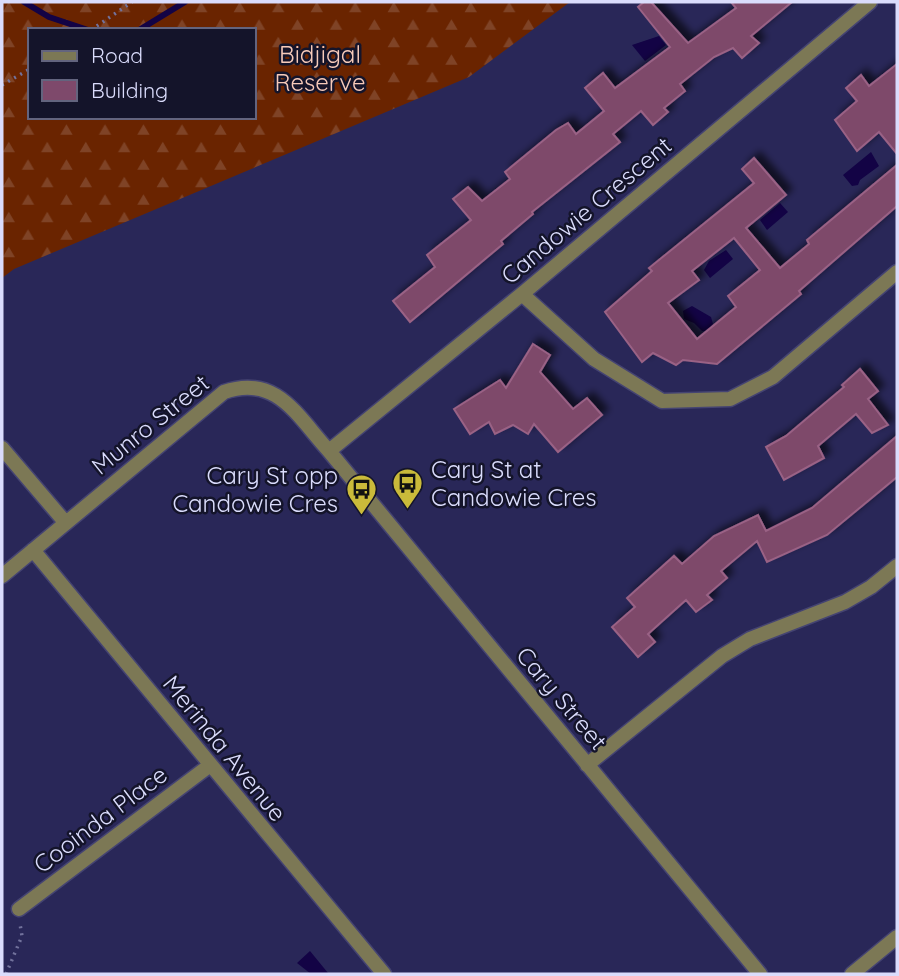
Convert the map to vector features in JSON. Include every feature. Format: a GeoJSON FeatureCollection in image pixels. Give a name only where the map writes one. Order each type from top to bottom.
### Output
{"type":"FeatureCollection","features":[{"type":"Feature","properties":{"kind":"street","name":"Candowie Crescent"},"geometry":{"type":"LineString","coordinates":[[329,451],[522,294],[870,2]]}},
{"type":"Feature","properties":{"kind":"street"},"geometry":{"type":"LineString","coordinates":[[522,294],[594,359],[662,401],[730,399],[773,377],[897,272]]}},
{"type":"Feature","properties":{"kind":"street","name":"Munro Street"},"geometry":{"type":"LineString","coordinates":[[2,576],[224,392],[256,386],[279,396],[329,451]]}},
{"type":"Feature","properties":{"kind":"street"},"geometry":{"type":"LineString","coordinates":[[2,448],[65,522]]}},
{"type":"Feature","properties":{"kind":"street","name":"Cary Street"},"geometry":{"type":"LineString","coordinates":[[329,451],[760,974]]}},
{"type":"Feature","properties":{"kind":"street","name":"Merinda Avenue"},"geometry":{"type":"LineString","coordinates":[[33,550],[209,766],[384,974]]}},
{"type":"Feature","properties":{"kind":"street"},"geometry":{"type":"LineString","coordinates":[[587,765],[722,656],[750,639],[845,602],[871,587],[897,566]]}},
{"type":"Feature","properties":{"kind":"street","name":"Cooinda Place"},"geometry":{"type":"LineString","coordinates":[[19,909],[209,766]]}},
{"type":"Feature","properties":{"kind":"street"},"geometry":{"type":"LineString","coordinates":[[852,974],[897,937]]}},
{"type":"Feature","properties":{"kind":"path"},"geometry":{"type":"LineString","coordinates":[[94,28],[132,2]]}},
{"type":"Feature","properties":{"kind":"path"},"geometry":{"type":"LineString","coordinates":[[2,85],[28,70]]}},
{"type":"Feature","properties":{"kind":"path"},"geometry":{"type":"LineString","coordinates":[[6,974],[22,936],[19,909]]}},
{"type":"Feature","properties":{"kind":"green space","name":"Bidjigal Reserve"},"geometry":{"type":"Polygon","coordinates":[[[2,2],[570,2],[469,77],[14,269],[2,278],[2,2]]]}},
{"type":"Feature","properties":{"kind":"shaded area"},"geometry":{"type":"Polygon","coordinates":[[[659,36],[666,45],[645,61],[632,45],[659,36]]]}},
{"type":"Feature","properties":{"kind":"shaded area"},"geometry":{"type":"Polygon","coordinates":[[[871,152],[879,166],[860,180],[858,185],[852,186],[843,175],[871,152]]]}},
{"type":"Feature","properties":{"kind":"shaded area"},"geometry":{"type":"Polygon","coordinates":[[[780,203],[788,212],[767,230],[760,220],[780,203]]]}},
{"type":"Feature","properties":{"kind":"shaded area"},"geometry":{"type":"Polygon","coordinates":[[[726,250],[733,259],[710,278],[704,270],[709,261],[726,250]]]}},
{"type":"Feature","properties":{"kind":"shaded area"},"geometry":{"type":"Polygon","coordinates":[[[692,306],[711,317],[713,324],[708,331],[702,331],[694,323],[684,319],[683,311],[692,306]]]}},
{"type":"Feature","properties":{"kind":"shaded area"},"geometry":{"type":"Polygon","coordinates":[[[310,951],[327,974],[311,974],[297,963],[310,951]]]}},
{"type":"Feature","properties":{"kind":"building"},"geometry":{"type":"Polygon","coordinates":[[[644,2],[651,2],[688,43],[736,8],[731,2],[792,2],[751,36],[759,43],[742,58],[733,48],[714,57],[680,84],[685,91],[664,108],[668,112],[653,125],[641,111],[613,134],[620,142],[532,212],[533,214],[501,241],[503,244],[410,322],[393,301],[435,267],[427,255],[471,220],[453,199],[468,187],[482,201],[510,179],[505,172],[556,130],[568,123],[576,134],[604,111],[585,88],[603,73],[615,88],[670,47],[638,7],[644,2]]]}},
{"type":"Feature","properties":{"kind":"building"},"geometry":{"type":"Polygon","coordinates":[[[897,64],[897,154],[879,132],[857,151],[835,120],[857,101],[846,88],[861,75],[869,86],[897,64]]]}},
{"type":"Feature","properties":{"kind":"building"},"geometry":{"type":"Polygon","coordinates":[[[754,158],[786,195],[746,228],[780,268],[809,244],[807,240],[897,165],[897,206],[799,291],[801,294],[717,364],[683,360],[676,365],[653,353],[642,362],[605,312],[652,271],[649,268],[754,183],[742,169],[754,158]],[[734,238],[692,271],[699,280],[668,303],[697,339],[736,307],[728,296],[760,270],[734,238]]]}},
{"type":"Feature","properties":{"kind":"building"},"geometry":{"type":"Polygon","coordinates":[[[533,344],[550,355],[540,372],[573,409],[587,398],[602,415],[558,452],[534,424],[528,434],[513,425],[495,434],[489,422],[470,434],[454,409],[500,380],[506,388],[533,344]]]}},
{"type":"Feature","properties":{"kind":"building"},"geometry":{"type":"Polygon","coordinates":[[[860,369],[878,391],[868,399],[888,425],[872,433],[856,414],[818,446],[824,458],[784,480],[766,447],[786,436],[844,387],[842,385],[860,369]]]}},
{"type":"Feature","properties":{"kind":"building"},"geometry":{"type":"Polygon","coordinates":[[[897,436],[897,477],[827,535],[767,562],[757,541],[721,571],[727,578],[707,595],[712,600],[696,612],[686,600],[648,634],[655,642],[638,657],[612,627],[635,607],[627,598],[674,556],[682,564],[714,536],[758,515],[766,531],[812,508],[897,436]]]}},
{"type":"Feature","properties":{"kind":"waterway"},"geometry":{"type":"LineString","coordinates":[[24,2],[49,17],[82,28]]}},
{"type":"Feature","properties":{"kind":"waterway"},"geometry":{"type":"LineString","coordinates":[[142,28],[185,2]]}},
{"type":"Feature","properties":{"kind":"place","name":"Cary St at Candowie Cres"},"geometry":{"type":"Point","coordinates":[408,510]}},
{"type":"Feature","properties":{"kind":"place","name":"Cary St opp Candowie Cres"},"geometry":{"type":"Point","coordinates":[361,516]}}]}
